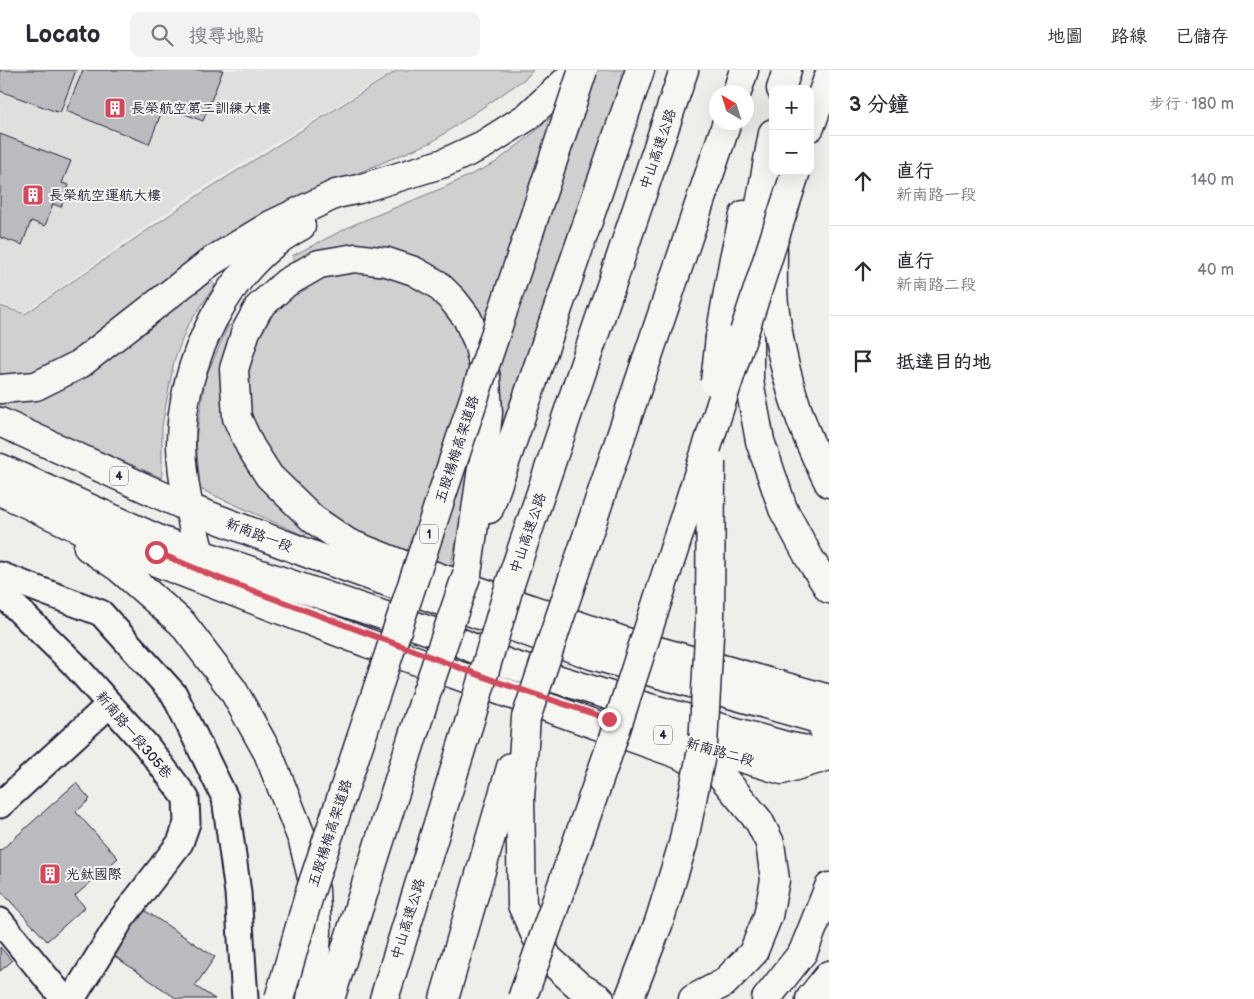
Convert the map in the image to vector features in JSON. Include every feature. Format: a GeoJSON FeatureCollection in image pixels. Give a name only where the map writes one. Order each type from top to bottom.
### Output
{"type":"FeatureCollection","features":[{"type":"Feature","properties":{"kind":"main road"},"geometry":{"type":"LineString","coordinates":[[0,389],[36,386],[80,364],[212,261],[271,225],[336,194],[359,189],[444,163],[484,145],[527,117],[578,70]]}},
{"type":"Feature","properties":{"kind":"main road","name":"五股楊梅高架道路"},"geometry":{"type":"LineString","coordinates":[[279,999],[310,892],[583,70]]}},
{"type":"Feature","properties":{"kind":"main road"},"geometry":{"type":"LineString","coordinates":[[330,999],[467,574],[640,70]]}},
{"type":"Feature","properties":{"kind":"main road","name":"中山高速公路"},"geometry":{"type":"LineString","coordinates":[[384,999],[510,584],[684,70]]}},
{"type":"Feature","properties":{"kind":"main road"},"geometry":{"type":"LineString","coordinates":[[739,85],[744,70]]}},
{"type":"Feature","properties":{"kind":"main road"},"geometry":{"type":"LineString","coordinates":[[781,85],[787,70]]}},
{"type":"Feature","properties":{"kind":"main road"},"geometry":{"type":"LineString","coordinates":[[814,116],[829,76]]}},
{"type":"Feature","properties":{"kind":"main road"},"geometry":{"type":"LineString","coordinates":[[629,999],[659,922],[683,844],[703,745],[710,618],[712,405],[720,337],[734,258],[754,174],[769,127]]}},
{"type":"Feature","properties":{"kind":"main road"},"geometry":{"type":"LineString","coordinates":[[444,999],[526,718],[724,130]]}},
{"type":"Feature","properties":{"kind":"main road"},"geometry":{"type":"LineString","coordinates":[[769,155],[757,222],[749,318],[749,381],[760,441],[783,509],[810,560],[829,589]]}},
{"type":"Feature","properties":{"kind":"main road"},"geometry":{"type":"LineString","coordinates":[[778,175],[773,244],[773,302],[786,372],[799,415],[815,458],[829,484]]}},
{"type":"Feature","properties":{"kind":"main road"},"geometry":{"type":"LineString","coordinates":[[522,999],[609,751],[795,175]]}},
{"type":"Feature","properties":{"kind":"main road"},"geometry":{"type":"LineString","coordinates":[[200,554],[182,467],[182,423],[189,380],[196,355],[219,308],[251,266],[291,231],[318,218],[359,189]]}},
{"type":"Feature","properties":{"kind":"main road"},"geometry":{"type":"LineString","coordinates":[[467,574],[488,413],[486,378],[478,342],[467,318],[437,284],[414,271],[387,262],[355,258],[319,264],[286,283],[259,307],[246,331],[234,369],[237,418],[250,446],[269,476],[313,519],[348,543],[406,566],[626,642],[827,720]]}},
{"type":"Feature","properties":{"kind":"main road","name":"新南路一段"},"geometry":{"type":"LineString","coordinates":[[0,422],[189,508],[312,555],[592,655],[827,720]]}},
{"type":"Feature","properties":{"kind":"main road","name":"4"},"geometry":{"type":"LineString","coordinates":[[0,468],[162,541],[448,637],[502,672]]}},
{"type":"Feature","properties":{"kind":"main road","name":"4"},"geometry":{"type":"LineString","coordinates":[[0,482],[101,529],[221,579],[502,672]]}},
{"type":"Feature","properties":{"kind":"main road"},"geometry":{"type":"LineString","coordinates":[[0,491],[125,550],[367,643],[669,751],[720,774],[759,821],[770,843],[775,880],[768,916],[753,953],[724,983],[693,999]]}},
{"type":"Feature","properties":{"kind":"main road"},"geometry":{"type":"LineString","coordinates":[[0,502],[93,550],[118,567],[182,622],[232,690],[268,753],[303,841],[315,890],[316,931],[314,983],[311,999]]}},
{"type":"Feature","properties":{"kind":"main road","name":"新南路二段"},"geometry":{"type":"LineString","coordinates":[[502,672],[646,707],[786,746],[829,755]]}},
{"type":"Feature","properties":{"kind":"main road","name":"新南路二段"},"geometry":{"type":"LineString","coordinates":[[502,672],[609,719],[782,770],[829,755]]}},
{"type":"Feature","properties":{"kind":"main road"},"geometry":{"type":"LineString","coordinates":[[526,718],[520,798],[522,905],[548,958],[580,987],[600,999]]}},
{"type":"Feature","properties":{"kind":"main road"},"geometry":{"type":"LineString","coordinates":[[766,999],[803,952],[829,887]]}},
{"type":"Feature","properties":{"kind":"main road"},"geometry":{"type":"LineString","coordinates":[[810,999],[829,976]]}},
{"type":"Feature","properties":{"kind":"street"},"geometry":{"type":"LineString","coordinates":[[0,575],[101,613],[174,694],[225,798],[238,893],[245,999]]}},
{"type":"Feature","properties":{"kind":"street","name":"新南路一段305巷"},"geometry":{"type":"LineString","coordinates":[[0,592],[73,663],[109,706],[146,745],[186,798],[187,823],[180,843],[122,918],[72,999]]}},
{"type":"Feature","properties":{"kind":"street"},"geometry":{"type":"LineString","coordinates":[[0,805],[109,706]]}},
{"type":"Feature","properties":{"kind":"street"},"geometry":{"type":"LineString","coordinates":[[0,921],[64,999]]}},
{"type":"Feature","properties":{"kind":"shaded area"},"geometry":{"type":"Polygon","coordinates":[[[0,70],[395,70],[199,190],[25,312],[0,304],[0,70]]]}},
{"type":"Feature","properties":{"kind":"shaded area"},"geometry":{"type":"Polygon","coordinates":[[[398,70],[533,70],[526,78],[432,142],[279,206],[79,354],[19,379],[0,376],[0,306],[25,314],[203,192],[398,70]]]}},
{"type":"Feature","properties":{"kind":"shaded area"},"geometry":{"type":"Polygon","coordinates":[[[599,70],[625,70],[500,442],[500,388],[483,321],[421,261],[298,263],[292,256],[353,225],[445,187],[495,163],[536,131],[582,89],[599,70]]]}},
{"type":"Feature","properties":{"kind":"shaded area"},"geometry":{"type":"Polygon","coordinates":[[[373,271],[417,286],[450,315],[466,345],[475,375],[471,481],[448,575],[397,553],[352,528],[306,495],[264,449],[246,397],[251,349],[280,304],[324,277],[373,271]]]}},
{"type":"Feature","properties":{"kind":"shaded area"},"geometry":{"type":"Polygon","coordinates":[[[211,281],[215,285],[187,327],[174,361],[162,426],[162,478],[0,407],[0,400],[151,325],[211,281]]]}},
{"type":"Feature","properties":{"kind":"shaded area"},"geometry":{"type":"Polygon","coordinates":[[[235,323],[222,363],[222,410],[238,456],[268,495],[309,531],[305,536],[200,489],[196,439],[205,379],[228,326],[235,323]]]}},
{"type":"Feature","properties":{"kind":"building"},"geometry":{"type":"Polygon","coordinates":[[[0,70],[76,70],[60,113],[0,91],[0,70]]]}},
{"type":"Feature","properties":{"kind":"building","name":"長榮航空第二訓練大樓"},"geometry":{"type":"Polygon","coordinates":[[[83,70],[223,70],[203,121],[164,106],[149,144],[66,111],[83,70]]]}},
{"type":"Feature","properties":{"kind":"building","name":"長榮航空運航大樓"},"geometry":{"type":"Polygon","coordinates":[[[0,134],[71,161],[62,183],[69,185],[61,207],[53,204],[45,226],[31,221],[22,245],[0,237],[0,134]]]}},
{"type":"Feature","properties":{"kind":"building","name":"光鈦國際"},"geometry":{"type":"Polygon","coordinates":[[[76,783],[90,799],[76,812],[118,858],[75,896],[85,907],[47,941],[0,890],[0,851],[76,783]]]}},
{"type":"Feature","properties":{"kind":"building"},"geometry":{"type":"Polygon","coordinates":[[[141,908],[215,957],[195,986],[215,999],[177,999],[110,953],[141,908]]]}},
{"type":"Feature","properties":{"kind":"building"},"geometry":{"type":"Polygon","coordinates":[[[0,947],[12,961],[0,971],[0,947]]]}},
{"type":"Feature","properties":{"kind":"place","name":"長榮航空第二訓練大樓"},"geometry":{"type":"Point","coordinates":[115,108]}},
{"type":"Feature","properties":{"kind":"place","name":"長榮航空運航大樓"},"geometry":{"type":"Point","coordinates":[33,195]}},
{"type":"Feature","properties":{"kind":"place","name":"光鈦國際"},"geometry":{"type":"Point","coordinates":[50,874]}},
{"type":"Feature","properties":{"kind":"route"},"geometry":{"type":"LineString","coordinates":[[156,552],[221,579],[498,682],[609,719]]}}]}
